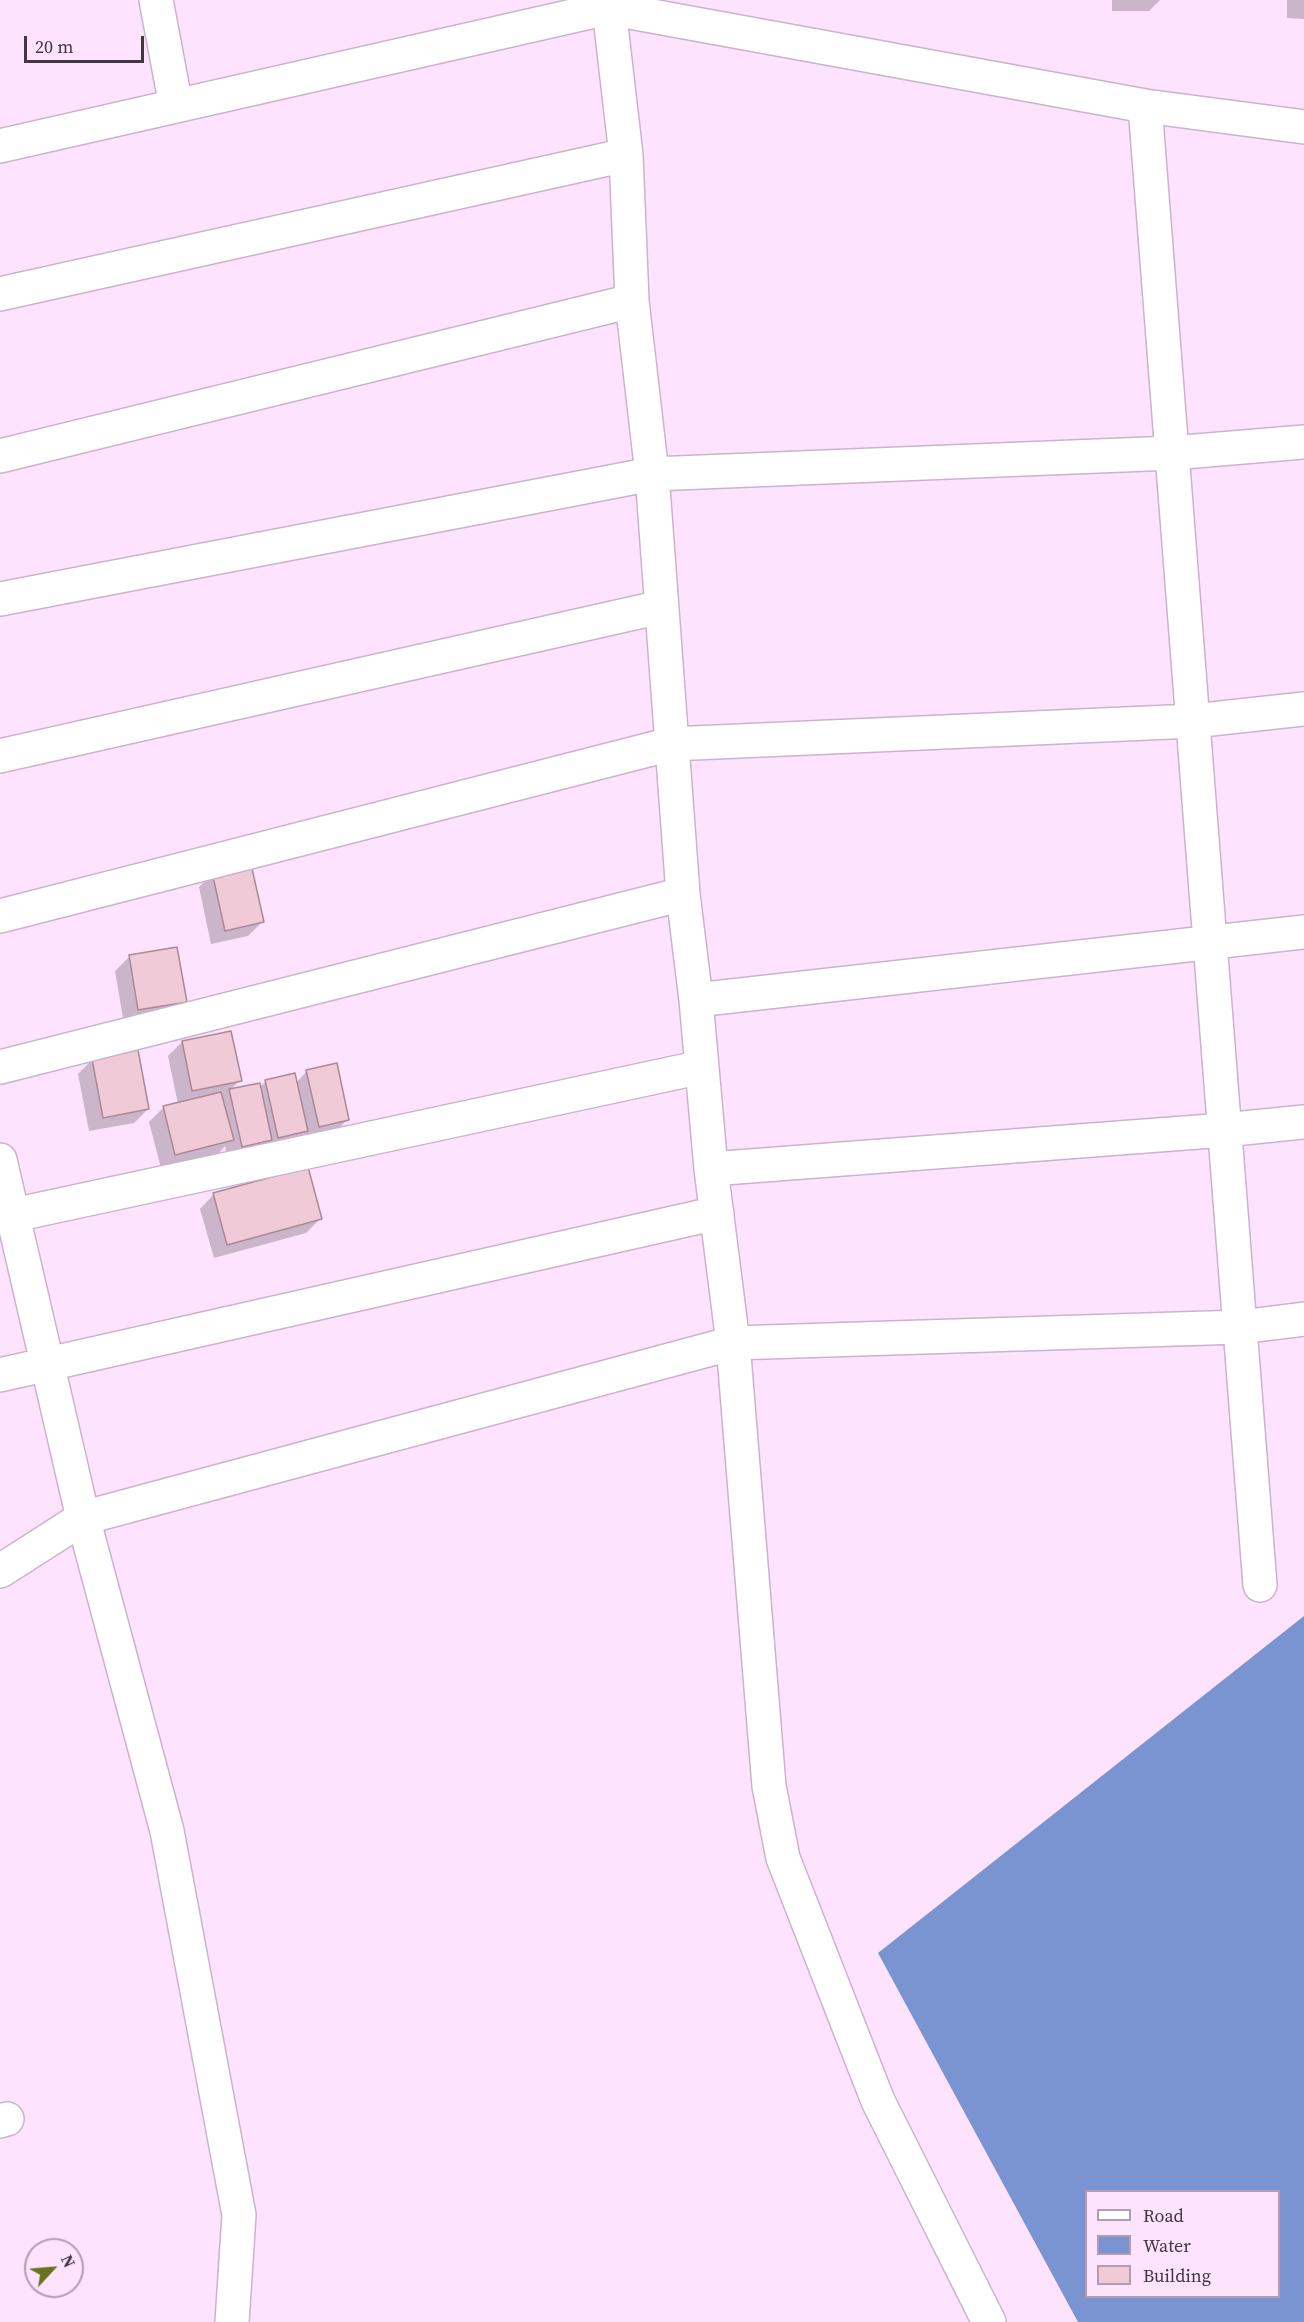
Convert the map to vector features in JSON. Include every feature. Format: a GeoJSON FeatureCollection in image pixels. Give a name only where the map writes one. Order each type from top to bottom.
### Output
{"type":"FeatureCollection","features":[{"type":"Feature","properties":{"kind":"street"},"geometry":{"type":"LineString","coordinates":[[156,0],[176,106]]}},
{"type":"Feature","properties":{"kind":"street"},"geometry":{"type":"LineString","coordinates":[[608,4],[626,155],[632,301],[652,474],[683,894],[696,1000],[711,1169],[733,1343],[769,1786],[783,1858],[878,2101],[989,2322]]}},
{"type":"Feature","properties":{"kind":"street"},"geometry":{"type":"LineString","coordinates":[[0,146],[608,4],[1145,106],[1304,127]]}},
{"type":"Feature","properties":{"kind":"street"},"geometry":{"type":"LineString","coordinates":[[1145,106],[1260,1586]]}},
{"type":"Feature","properties":{"kind":"street"},"geometry":{"type":"LineString","coordinates":[[0,294],[626,155]]}},
{"type":"Feature","properties":{"kind":"street"},"geometry":{"type":"LineString","coordinates":[[0,456],[632,301]]}},
{"type":"Feature","properties":{"kind":"street"},"geometry":{"type":"LineString","coordinates":[[0,599],[652,474],[1172,453],[1304,442]]}},
{"type":"Feature","properties":{"kind":"street"},"geometry":{"type":"LineString","coordinates":[[0,756],[661,607]]}},
{"type":"Feature","properties":{"kind":"street"},"geometry":{"type":"LineString","coordinates":[[0,916],[671,744],[1193,721],[1304,709]]}},
{"type":"Feature","properties":{"kind":"street"},"geometry":{"type":"LineString","coordinates":[[0,1067],[683,894]]}},
{"type":"Feature","properties":{"kind":"street"},"geometry":{"type":"LineString","coordinates":[[696,1000],[1304,932]]}},
{"type":"Feature","properties":{"kind":"street"},"geometry":{"type":"LineString","coordinates":[[6,1217],[702,1066]]}},
{"type":"Feature","properties":{"kind":"street"},"geometry":{"type":"LineString","coordinates":[[711,1169],[1304,1122]]}},
{"type":"Feature","properties":{"kind":"street"},"geometry":{"type":"LineString","coordinates":[[0,1160],[6,1217],[47,1363],[83,1518],[167,1831],[239,2215],[232,2322]]}},
{"type":"Feature","properties":{"kind":"street"},"geometry":{"type":"LineString","coordinates":[[0,1375],[717,1213]]}},
{"type":"Feature","properties":{"kind":"street"},"geometry":{"type":"LineString","coordinates":[[0,1571],[83,1518],[733,1343],[1240,1327],[1304,1319]]}},
{"type":"Feature","properties":{"kind":"water"},"geometry":{"type":"Polygon","coordinates":[[[1304,1616],[1304,2322],[1078,2322],[878,1953],[1304,1616]]]}},
{"type":"Feature","properties":{"kind":"building"},"geometry":{"type":"Polygon","coordinates":[[[251,864],[264,922],[225,931],[212,872],[251,864]]]}},
{"type":"Feature","properties":{"kind":"building"},"geometry":{"type":"Polygon","coordinates":[[[177,947],[187,1002],[138,1010],[129,955],[177,947]]]}},
{"type":"Feature","properties":{"kind":"building"},"geometry":{"type":"Polygon","coordinates":[[[231,1031],[242,1081],[192,1091],[182,1041],[231,1031]]]}},
{"type":"Feature","properties":{"kind":"building"},"geometry":{"type":"Polygon","coordinates":[[[138,1050],[149,1109],[103,1118],[92,1059],[138,1050]]]}},
{"type":"Feature","properties":{"kind":"building"},"geometry":{"type":"Polygon","coordinates":[[[337,1063],[349,1120],[319,1127],[306,1070],[337,1063]]]}},
{"type":"Feature","properties":{"kind":"building"},"geometry":{"type":"Polygon","coordinates":[[[295,1073],[308,1131],[278,1138],[265,1080],[295,1073]]]}},
{"type":"Feature","properties":{"kind":"building"},"geometry":{"type":"Polygon","coordinates":[[[260,1083],[272,1140],[242,1147],[229,1089],[260,1083]]]}},
{"type":"Feature","properties":{"kind":"building"},"geometry":{"type":"Polygon","coordinates":[[[221,1092],[234,1140],[175,1155],[163,1106],[221,1092]]]}},
{"type":"Feature","properties":{"kind":"building"},"geometry":{"type":"Polygon","coordinates":[[[308,1167],[322,1219],[227,1245],[213,1193],[308,1167]]]}}]}
